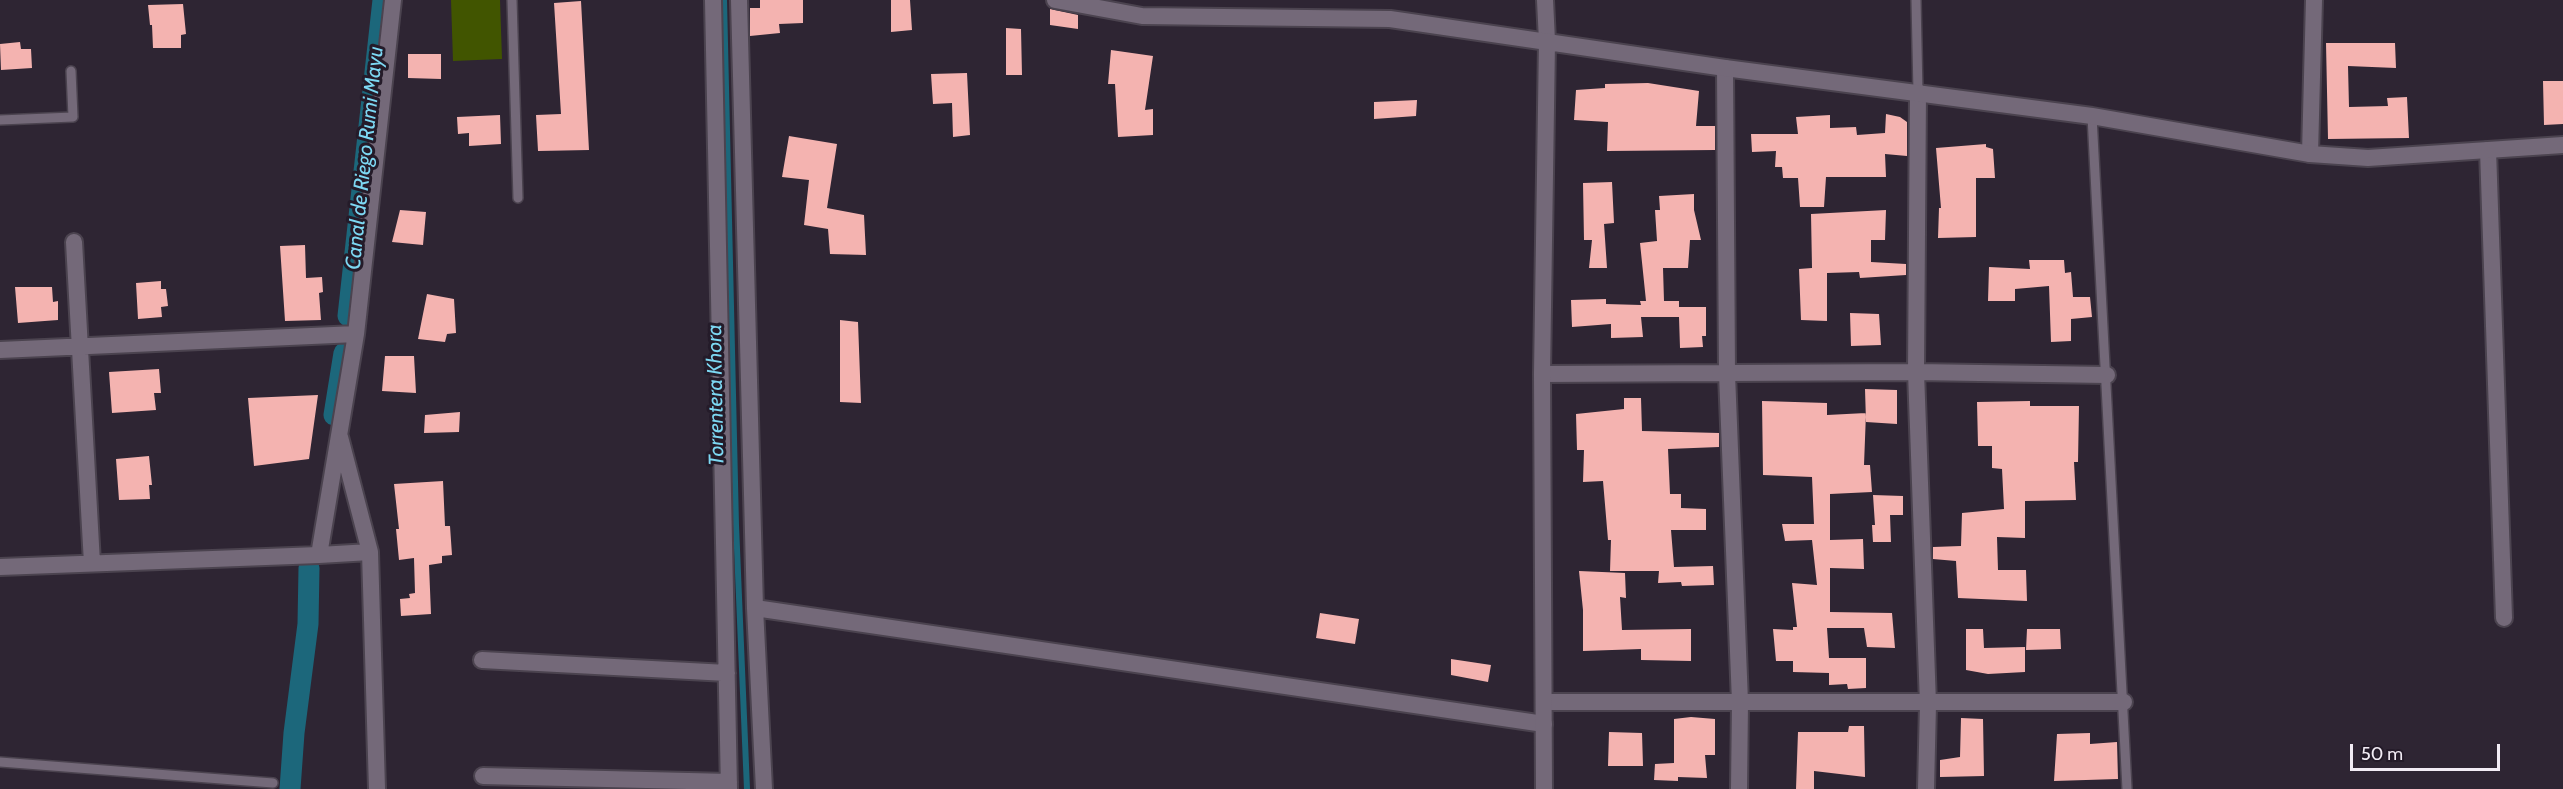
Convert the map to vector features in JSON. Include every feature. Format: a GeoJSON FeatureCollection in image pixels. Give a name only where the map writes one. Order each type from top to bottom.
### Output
{"type":"FeatureCollection","features":[{"type":"Feature","properties":{"kind":"street"},"geometry":{"type":"LineString","coordinates":[[319,555],[356,334],[393,0]]}},
{"type":"Feature","properties":{"kind":"street"},"geometry":{"type":"LineString","coordinates":[[483,776],[729,786],[713,0]]}},
{"type":"Feature","properties":{"kind":"street"},"geometry":{"type":"LineString","coordinates":[[740,0],[755,608],[764,789]]}},
{"type":"Feature","properties":{"kind":"street"},"geometry":{"type":"LineString","coordinates":[[1055,0],[1088,3],[1142,16],[1390,19],[1725,68],[2092,116],[2310,154],[2368,158],[2563,145]]}},
{"type":"Feature","properties":{"kind":"street"},"geometry":{"type":"LineString","coordinates":[[1544,789],[1542,374],[1547,41],[1545,0]]}},
{"type":"Feature","properties":{"kind":"street"},"geometry":{"type":"LineString","coordinates":[[2310,154],[2314,0]]}},
{"type":"Feature","properties":{"kind":"street"},"geometry":{"type":"LineString","coordinates":[[1725,68],[1727,374],[1740,702],[1738,789]]}},
{"type":"Feature","properties":{"kind":"street"},"geometry":{"type":"LineString","coordinates":[[1918,92],[1916,372],[1928,704],[1926,789]]}},
{"type":"Feature","properties":{"kind":"street"},"geometry":{"type":"LineString","coordinates":[[2488,150],[2504,618]]}},
{"type":"Feature","properties":{"kind":"street"},"geometry":{"type":"LineString","coordinates":[[74,242],[92,563]]}},
{"type":"Feature","properties":{"kind":"street"},"geometry":{"type":"LineString","coordinates":[[0,350],[356,334]]}},
{"type":"Feature","properties":{"kind":"street"},"geometry":{"type":"LineString","coordinates":[[1542,374],[1916,372],[2107,375]]}},
{"type":"Feature","properties":{"kind":"street"},"geometry":{"type":"LineString","coordinates":[[339,431],[370,552],[377,789]]}},
{"type":"Feature","properties":{"kind":"street"},"geometry":{"type":"LineString","coordinates":[[0,567],[370,552]]}},
{"type":"Feature","properties":{"kind":"street"},"geometry":{"type":"LineString","coordinates":[[755,608],[1544,724]]}},
{"type":"Feature","properties":{"kind":"street"},"geometry":{"type":"LineString","coordinates":[[482,660],[727,673]]}},
{"type":"Feature","properties":{"kind":"street"},"geometry":{"type":"LineString","coordinates":[[1544,702],[1928,704],[2124,702]]}},
{"type":"Feature","properties":{"kind":"lane"},"geometry":{"type":"LineString","coordinates":[[512,0],[518,198]]}},
{"type":"Feature","properties":{"kind":"lane"},"geometry":{"type":"LineString","coordinates":[[1917,0],[1918,92]]}},
{"type":"Feature","properties":{"kind":"lane"},"geometry":{"type":"LineString","coordinates":[[0,120],[73,117],[71,71]]}},
{"type":"Feature","properties":{"kind":"lane"},"geometry":{"type":"LineString","coordinates":[[2092,116],[2127,789]]}},
{"type":"Feature","properties":{"kind":"lane"},"geometry":{"type":"LineString","coordinates":[[0,762],[273,783]]}},
{"type":"Feature","properties":{"kind":"green space"},"geometry":{"type":"Polygon","coordinates":[[[451,0],[500,0],[502,59],[453,61],[451,0]]]}},
{"type":"Feature","properties":{"kind":"building"},"geometry":{"type":"Polygon","coordinates":[[[760,0],[803,0],[803,23],[779,24],[780,33],[750,36],[750,8],[760,8],[760,0]]]}},
{"type":"Feature","properties":{"kind":"building"},"geometry":{"type":"Polygon","coordinates":[[[891,0],[910,0],[912,30],[891,32],[891,0]]]}},
{"type":"Feature","properties":{"kind":"building"},"geometry":{"type":"Polygon","coordinates":[[[581,1],[589,150],[538,151],[536,115],[561,114],[554,3],[581,1]]]}},
{"type":"Feature","properties":{"kind":"building"},"geometry":{"type":"Polygon","coordinates":[[[183,4],[186,34],[181,35],[181,48],[153,48],[148,5],[183,4]]]}},
{"type":"Feature","properties":{"kind":"building"},"geometry":{"type":"Polygon","coordinates":[[[1050,9],[1078,15],[1078,29],[1050,25],[1050,9]]]}},
{"type":"Feature","properties":{"kind":"building"},"geometry":{"type":"Polygon","coordinates":[[[1006,28],[1021,29],[1022,75],[1006,75],[1006,28]]]}},
{"type":"Feature","properties":{"kind":"building"},"geometry":{"type":"Polygon","coordinates":[[[20,42],[21,49],[31,49],[32,68],[1,70],[0,44],[20,42]]]}},
{"type":"Feature","properties":{"kind":"building"},"geometry":{"type":"Polygon","coordinates":[[[2326,43],[2395,43],[2396,68],[2348,66],[2349,107],[2388,106],[2387,98],[2407,97],[2409,138],[2328,139],[2326,43]]]}},
{"type":"Feature","properties":{"kind":"building"},"geometry":{"type":"Polygon","coordinates":[[[1111,50],[1153,56],[1145,110],[1153,109],[1153,135],[1118,137],[1115,84],[1108,84],[1111,50]]]}},
{"type":"Feature","properties":{"kind":"building"},"geometry":{"type":"Polygon","coordinates":[[[408,54],[441,54],[441,79],[408,78],[408,54]]]}},
{"type":"Feature","properties":{"kind":"building"},"geometry":{"type":"Polygon","coordinates":[[[967,73],[970,135],[953,137],[952,103],[933,104],[931,74],[967,73]]]}},
{"type":"Feature","properties":{"kind":"building"},"geometry":{"type":"Polygon","coordinates":[[[2543,81],[2563,81],[2563,124],[2544,125],[2543,81]]]}},
{"type":"Feature","properties":{"kind":"building"},"geometry":{"type":"Polygon","coordinates":[[[1648,83],[1699,91],[1696,126],[1715,126],[1715,150],[1607,151],[1608,122],[1574,120],[1576,90],[1605,88],[1605,84],[1648,83]]]}},
{"type":"Feature","properties":{"kind":"building"},"geometry":{"type":"Polygon","coordinates":[[[1417,100],[1416,116],[1374,119],[1374,102],[1417,100]]]}},
{"type":"Feature","properties":{"kind":"building"},"geometry":{"type":"Polygon","coordinates":[[[1886,114],[1900,117],[1907,122],[1907,156],[1885,154],[1886,177],[1826,177],[1824,207],[1800,207],[1798,178],[1783,178],[1782,167],[1775,167],[1776,151],[1752,152],[1751,134],[1798,134],[1796,117],[1830,115],[1830,128],[1856,127],[1857,135],[1885,133],[1886,114]]]}},
{"type":"Feature","properties":{"kind":"building"},"geometry":{"type":"Polygon","coordinates":[[[500,115],[501,144],[469,146],[469,133],[458,134],[457,117],[500,115]]]}},
{"type":"Feature","properties":{"kind":"building"},"geometry":{"type":"Polygon","coordinates":[[[789,136],[837,144],[827,208],[864,215],[866,255],[830,254],[828,229],[804,225],[809,180],[782,177],[789,136]]]}},
{"type":"Feature","properties":{"kind":"building"},"geometry":{"type":"Polygon","coordinates":[[[1986,144],[1986,147],[1993,149],[1995,178],[1976,178],[1976,237],[1938,238],[1939,208],[1941,208],[1936,148],[1986,144]]]}},
{"type":"Feature","properties":{"kind":"building"},"geometry":{"type":"Polygon","coordinates":[[[1612,182],[1614,223],[1604,224],[1607,268],[1589,268],[1592,240],[1584,240],[1583,183],[1612,182]]]}},
{"type":"Feature","properties":{"kind":"building"},"geometry":{"type":"Polygon","coordinates":[[[1694,194],[1694,210],[1701,240],[1690,240],[1688,268],[1663,268],[1664,301],[1679,301],[1679,307],[1706,307],[1706,336],[1702,336],[1703,347],[1680,348],[1679,317],[1641,317],[1643,337],[1611,338],[1611,324],[1572,327],[1571,300],[1606,299],[1606,304],[1641,305],[1640,301],[1646,301],[1640,243],[1657,241],[1655,210],[1660,210],[1659,196],[1694,194]]]}},
{"type":"Feature","properties":{"kind":"building"},"geometry":{"type":"Polygon","coordinates":[[[400,210],[426,212],[423,245],[392,242],[400,210]]]}},
{"type":"Feature","properties":{"kind":"building"},"geometry":{"type":"Polygon","coordinates":[[[1886,210],[1885,240],[1871,240],[1871,262],[1906,264],[1906,275],[1860,278],[1859,272],[1827,273],[1827,321],[1801,320],[1799,269],[1812,268],[1811,214],[1886,210]]]}},
{"type":"Feature","properties":{"kind":"building"},"geometry":{"type":"Polygon","coordinates":[[[305,245],[306,278],[322,277],[323,292],[319,293],[321,320],[285,321],[280,246],[305,245]]]}},
{"type":"Feature","properties":{"kind":"building"},"geometry":{"type":"Polygon","coordinates":[[[2029,260],[2064,260],[2065,273],[2071,272],[2073,297],[2090,297],[2092,317],[2071,319],[2071,341],[2051,342],[2049,286],[2015,289],[2015,301],[1988,301],[1989,267],[2030,269],[2029,260]]]}},
{"type":"Feature","properties":{"kind":"building"},"geometry":{"type":"Polygon","coordinates":[[[161,281],[161,289],[166,289],[168,306],[161,307],[162,317],[138,319],[136,283],[161,281]]]}},
{"type":"Feature","properties":{"kind":"building"},"geometry":{"type":"Polygon","coordinates":[[[15,287],[52,287],[53,302],[58,301],[58,320],[18,323],[15,287]]]}},
{"type":"Feature","properties":{"kind":"building"},"geometry":{"type":"Polygon","coordinates":[[[427,294],[454,299],[456,333],[447,334],[445,342],[418,339],[427,294]]]}},
{"type":"Feature","properties":{"kind":"building"},"geometry":{"type":"Polygon","coordinates":[[[1850,313],[1879,314],[1881,345],[1851,346],[1850,313]]]}},
{"type":"Feature","properties":{"kind":"building"},"geometry":{"type":"Polygon","coordinates":[[[840,320],[858,322],[861,403],[840,402],[840,320]]]}},
{"type":"Feature","properties":{"kind":"building"},"geometry":{"type":"Polygon","coordinates":[[[385,356],[414,356],[416,393],[382,391],[385,356]]]}},
{"type":"Feature","properties":{"kind":"building"},"geometry":{"type":"Polygon","coordinates":[[[159,369],[161,393],[154,393],[156,410],[112,413],[109,372],[159,369]]]}},
{"type":"Feature","properties":{"kind":"building"},"geometry":{"type":"Polygon","coordinates":[[[1865,389],[1897,390],[1897,424],[1866,422],[1865,389]]]}},
{"type":"Feature","properties":{"kind":"building"},"geometry":{"type":"Polygon","coordinates":[[[318,395],[309,459],[254,466],[248,398],[318,395]]]}},
{"type":"Feature","properties":{"kind":"building"},"geometry":{"type":"Polygon","coordinates":[[[1624,398],[1641,398],[1642,431],[1719,433],[1719,447],[1668,449],[1670,494],[1681,494],[1681,508],[1706,509],[1706,530],[1671,530],[1674,567],[1713,566],[1714,585],[1682,586],[1681,582],[1658,583],[1659,571],[1610,571],[1611,540],[1608,540],[1603,481],[1583,482],[1584,450],[1577,450],[1576,414],[1624,409],[1624,398]]]}},
{"type":"Feature","properties":{"kind":"building"},"geometry":{"type":"Polygon","coordinates":[[[1762,401],[1827,403],[1827,415],[1866,413],[1864,465],[1870,465],[1872,492],[1830,494],[1830,540],[1863,539],[1864,569],[1830,568],[1830,612],[1892,613],[1895,648],[1867,647],[1864,628],[1827,628],[1829,658],[1866,658],[1866,688],[1848,689],[1847,684],[1829,685],[1829,673],[1793,672],[1793,661],[1776,661],[1773,629],[1793,630],[1793,627],[1797,627],[1792,583],[1817,585],[1812,540],[1785,541],[1782,524],[1814,524],[1812,477],[1763,475],[1762,401]]]}},
{"type":"Feature","properties":{"kind":"building"},"geometry":{"type":"Polygon","coordinates":[[[2030,401],[2030,406],[2079,406],[2078,462],[2074,462],[2076,500],[2025,501],[2025,538],[1997,537],[1998,570],[2026,570],[2027,601],[1958,598],[1956,561],[1933,559],[1933,547],[1961,546],[1962,513],[2004,509],[2002,469],[1992,468],[1992,446],[1978,446],[1977,402],[2030,401]]]}},
{"type":"Feature","properties":{"kind":"building"},"geometry":{"type":"Polygon","coordinates":[[[460,412],[459,432],[424,433],[425,415],[460,412]]]}},
{"type":"Feature","properties":{"kind":"building"},"geometry":{"type":"Polygon","coordinates":[[[149,456],[152,485],[149,485],[150,499],[119,500],[116,459],[149,456]]]}},
{"type":"Feature","properties":{"kind":"building"},"geometry":{"type":"Polygon","coordinates":[[[443,481],[445,526],[450,526],[452,555],[442,556],[442,563],[429,565],[431,614],[401,616],[400,599],[410,598],[409,594],[415,593],[414,558],[399,560],[396,529],[399,529],[394,484],[443,481]]]}},
{"type":"Feature","properties":{"kind":"building"},"geometry":{"type":"Polygon","coordinates":[[[1873,495],[1903,496],[1903,515],[1890,515],[1891,542],[1873,542],[1872,525],[1875,525],[1873,495]]]}},
{"type":"Feature","properties":{"kind":"building"},"geometry":{"type":"Polygon","coordinates":[[[1579,571],[1625,573],[1626,598],[1620,597],[1622,630],[1691,629],[1691,661],[1641,660],[1641,649],[1583,651],[1583,610],[1579,571]]]}},
{"type":"Feature","properties":{"kind":"building"},"geometry":{"type":"Polygon","coordinates":[[[1320,613],[1359,619],[1355,644],[1316,638],[1320,613]]]}},
{"type":"Feature","properties":{"kind":"building"},"geometry":{"type":"Polygon","coordinates":[[[1966,629],[1983,629],[1984,648],[2025,647],[2025,672],[1988,674],[1966,670],[1966,629]]]}},
{"type":"Feature","properties":{"kind":"building"},"geometry":{"type":"Polygon","coordinates":[[[2027,629],[2060,629],[2061,649],[2026,650],[2027,629]]]}},
{"type":"Feature","properties":{"kind":"building"},"geometry":{"type":"Polygon","coordinates":[[[1451,659],[1491,665],[1488,682],[1451,675],[1451,659]]]}},
{"type":"Feature","properties":{"kind":"building"},"geometry":{"type":"Polygon","coordinates":[[[1691,717],[1715,719],[1715,755],[1705,755],[1707,778],[1678,777],[1678,781],[1654,780],[1655,764],[1674,763],[1674,719],[1691,717]]]}},
{"type":"Feature","properties":{"kind":"building"},"geometry":{"type":"Polygon","coordinates":[[[1961,718],[1983,719],[1984,776],[1940,777],[1940,760],[1960,757],[1961,718]]]}},
{"type":"Feature","properties":{"kind":"building"},"geometry":{"type":"Polygon","coordinates":[[[1849,726],[1864,726],[1865,777],[1814,771],[1814,789],[1796,789],[1798,732],[1848,732],[1849,726]]]}},
{"type":"Feature","properties":{"kind":"building"},"geometry":{"type":"Polygon","coordinates":[[[1609,732],[1642,733],[1643,766],[1608,766],[1609,732]]]}},
{"type":"Feature","properties":{"kind":"building"},"geometry":{"type":"Polygon","coordinates":[[[2090,733],[2090,744],[2117,742],[2118,779],[2054,781],[2057,734],[2090,733]]]}},
{"type":"Feature","properties":{"kind":"waterway","name":"Canal de Riego Rumi Mayu"},"geometry":{"type":"LineString","coordinates":[[348,316],[383,0]]}},
{"type":"Feature","properties":{"kind":"waterway","name":"Torrentera Khora"},"geometry":{"type":"LineString","coordinates":[[724,0],[736,525],[747,789]]}},
{"type":"Feature","properties":{"kind":"waterway","name":"Canal de Riego Rumi Mayu"},"geometry":{"type":"LineString","coordinates":[[334,415],[344,353]]}},
{"type":"Feature","properties":{"kind":"waterway","name":"Canal de Riego Rumi Mayu"},"geometry":{"type":"LineString","coordinates":[[290,789],[294,733],[308,624],[309,568]]}}]}
